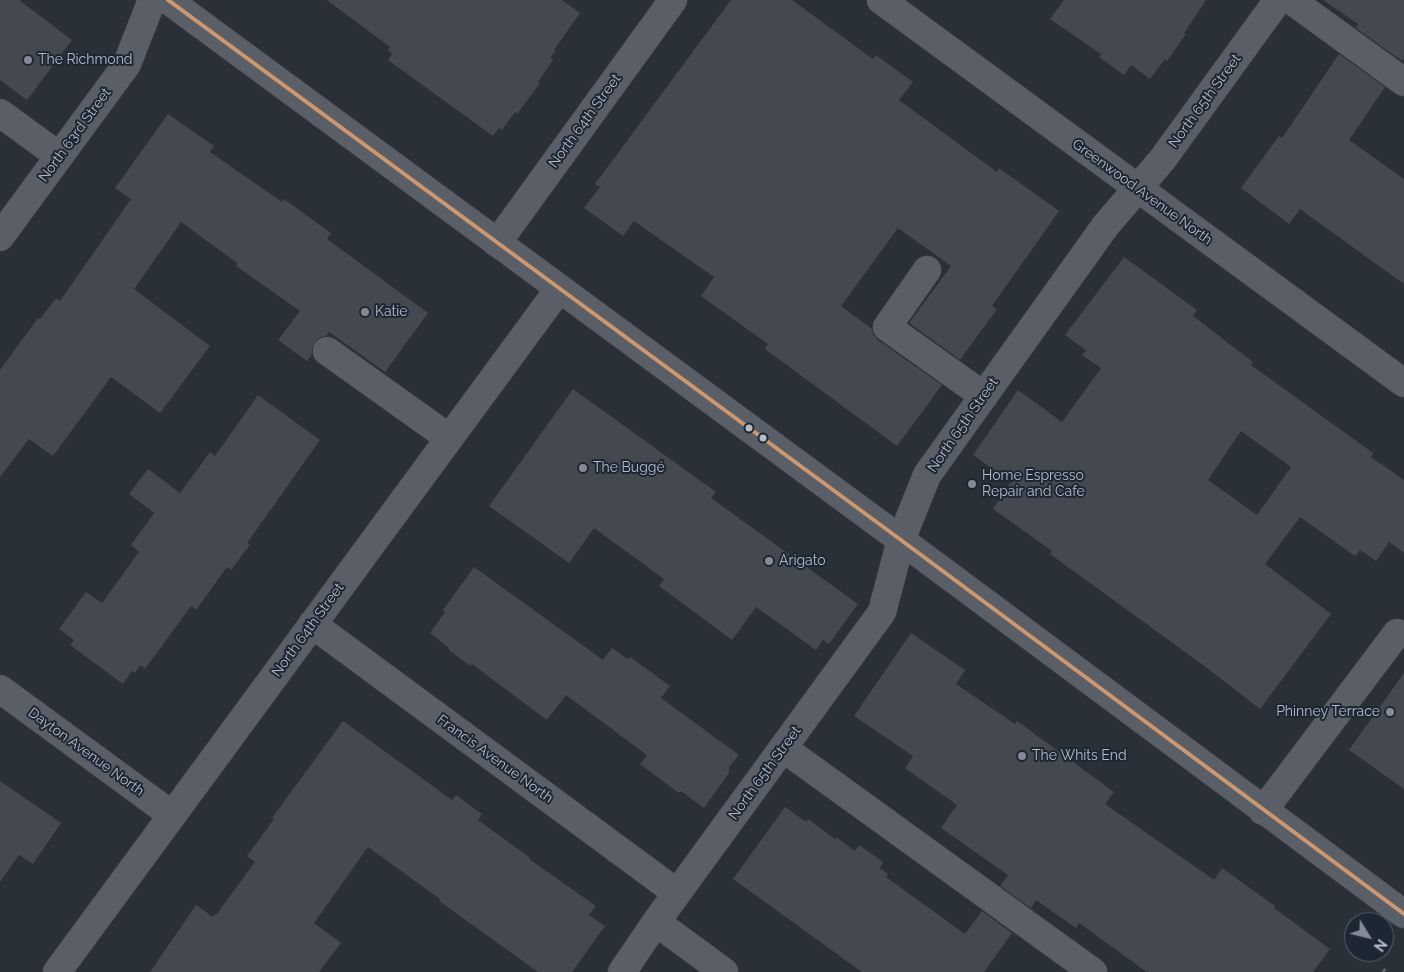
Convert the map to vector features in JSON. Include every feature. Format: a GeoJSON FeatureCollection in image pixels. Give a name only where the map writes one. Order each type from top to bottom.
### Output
{"type":"FeatureCollection","features":[{"type":"Feature","properties":{"kind":"street","name":"North 63rd Street"},"geometry":{"type":"LineString","coordinates":[[0,237],[127,64],[152,0]]}},
{"type":"Feature","properties":{"kind":"street"},"geometry":{"type":"LineString","coordinates":[[168,0],[901,540],[1404,914]]}},
{"type":"Feature","properties":{"kind":"street","name":"North 64th Street"},"geometry":{"type":"LineString","coordinates":[[497,243],[673,0]]}},
{"type":"Feature","properties":{"kind":"street","name":"Greenwood Avenue North"},"geometry":{"type":"LineString","coordinates":[[881,0],[1404,383]]}},
{"type":"Feature","properties":{"kind":"street","name":"North 65th Street"},"geometry":{"type":"LineString","coordinates":[[622,972],[656,922],[882,612],[901,540],[927,475],[1106,225],[1162,160],[1278,0]]}},
{"type":"Feature","properties":{"kind":"street"},"geometry":{"type":"LineString","coordinates":[[1291,0],[1404,82]]}},
{"type":"Feature","properties":{"kind":"street"},"geometry":{"type":"LineString","coordinates":[[0,113],[59,156]]}},
{"type":"Feature","properties":{"kind":"street"},"geometry":{"type":"LineString","coordinates":[[927,270],[887,327],[984,396]]}},
{"type":"Feature","properties":{"kind":"street","name":"North 64th Street"},"geometry":{"type":"LineString","coordinates":[[57,972],[559,288]]}},
{"type":"Feature","properties":{"kind":"street"},"geometry":{"type":"LineString","coordinates":[[327,351],[448,438]]}},
{"type":"Feature","properties":{"kind":"street","name":"Francis Avenue North"},"geometry":{"type":"LineString","coordinates":[[312,624],[677,893]]}},
{"type":"Feature","properties":{"kind":"street"},"geometry":{"type":"LineString","coordinates":[[1263,811],[1397,633]]}},
{"type":"Feature","properties":{"kind":"street","name":"Dayton Avenue North"},"geometry":{"type":"LineString","coordinates":[[0,689],[172,815]]}},
{"type":"Feature","properties":{"kind":"street"},"geometry":{"type":"LineString","coordinates":[[783,748],[1093,972]]}},
{"type":"Feature","properties":{"kind":"street"},"geometry":{"type":"LineString","coordinates":[[656,922],[724,972]]}},
{"type":"Feature","properties":{"kind":"path"},"geometry":{"type":"LineString","coordinates":[[1383,972],[1386,968]]}},
{"type":"Feature","properties":{"kind":"building","name":"The Richmond"},"geometry":{"type":"Polygon","coordinates":[[[0,0],[19,0],[72,40],[27,100],[0,80],[0,0]]]}},
{"type":"Feature","properties":{"kind":"building"},"geometry":{"type":"Polygon","coordinates":[[[327,0],[562,0],[580,13],[554,50],[550,58],[553,60],[538,82],[540,83],[517,114],[515,112],[502,130],[499,128],[493,136],[388,60],[392,54],[388,50],[390,47],[327,0]]]}},
{"type":"Feature","properties":{"kind":"building"},"geometry":{"type":"Polygon","coordinates":[[[731,0],[792,0],[873,59],[876,55],[913,82],[899,100],[997,172],[999,168],[1059,211],[992,306],[997,309],[960,360],[909,323],[951,266],[898,228],[841,306],[872,329],[873,334],[878,340],[942,385],[897,446],[765,349],[768,344],[701,296],[714,277],[634,221],[623,236],[584,208],[600,187],[595,184],[731,0]]]}},
{"type":"Feature","properties":{"kind":"building"},"geometry":{"type":"Polygon","coordinates":[[[1064,0],[1206,0],[1167,61],[1165,59],[1150,79],[1131,65],[1124,75],[1099,57],[1101,54],[1050,19],[1064,0]]]}},
{"type":"Feature","properties":{"kind":"building"},"geometry":{"type":"Polygon","coordinates":[[[1323,0],[1404,0],[1404,58],[1402,61],[1356,28],[1358,24],[1323,0]]]}},
{"type":"Feature","properties":{"kind":"building"},"geometry":{"type":"Polygon","coordinates":[[[1339,54],[1385,87],[1349,140],[1404,179],[1404,284],[1300,209],[1289,224],[1241,188],[1279,136],[1282,138],[1339,54]]]}},
{"type":"Feature","properties":{"kind":"building"},"geometry":{"type":"Polygon","coordinates":[[[168,114],[214,146],[210,152],[282,202],[284,199],[331,233],[327,239],[428,313],[385,372],[329,332],[326,336],[320,337],[315,342],[312,354],[307,361],[278,340],[300,311],[236,266],[237,263],[181,222],[134,289],[210,346],[160,413],[111,377],[53,456],[29,439],[0,477],[0,370],[38,318],[40,319],[56,298],[60,301],[131,199],[115,188],[168,114]]]}},
{"type":"Feature","properties":{"kind":"building"},"geometry":{"type":"Polygon","coordinates":[[[1124,257],[1197,310],[1193,316],[1253,362],[1251,365],[1373,453],[1371,457],[1404,480],[1404,553],[1389,542],[1376,561],[1360,550],[1355,556],[1300,517],[1265,564],[1331,614],[1260,709],[1207,668],[1050,554],[1052,551],[993,509],[1011,482],[973,455],[1018,390],[1062,422],[1101,368],[1082,355],[1086,350],[1065,335],[1124,257]],[[1241,431],[1208,480],[1257,515],[1291,467],[1241,431]]]}},
{"type":"Feature","properties":{"kind":"building"},"geometry":{"type":"Polygon","coordinates":[[[573,389],[716,492],[711,498],[858,604],[829,644],[823,640],[816,650],[756,607],[732,640],[659,586],[664,579],[594,528],[569,563],[489,506],[573,389]]]}},
{"type":"Feature","properties":{"kind":"building"},"geometry":{"type":"Polygon","coordinates":[[[258,395],[320,440],[247,543],[250,545],[231,570],[227,567],[196,610],[191,606],[145,669],[140,665],[135,673],[132,671],[123,684],[70,645],[74,640],[59,629],[86,592],[102,603],[139,552],[131,545],[154,513],[129,494],[148,469],[180,493],[210,452],[215,456],[258,395]]]}},
{"type":"Feature","properties":{"kind":"building"},"geometry":{"type":"Polygon","coordinates":[[[474,567],[603,660],[612,648],[628,659],[630,657],[670,686],[661,698],[739,755],[729,767],[729,773],[704,808],[681,791],[679,793],[640,764],[647,755],[566,695],[547,720],[472,664],[470,666],[430,633],[445,612],[443,610],[474,567]]]}},
{"type":"Feature","properties":{"kind":"building"},"geometry":{"type":"Polygon","coordinates":[[[911,633],[965,670],[956,684],[1015,724],[1017,721],[1114,792],[1105,804],[1214,880],[1222,868],[1330,949],[1313,972],[1147,972],[1079,923],[1076,928],[1036,900],[1031,908],[1000,886],[1008,875],[941,828],[957,805],[905,768],[913,756],[854,716],[911,633]]]}},
{"type":"Feature","properties":{"kind":"building","name":"Phinney Terrace"},"geometry":{"type":"Polygon","coordinates":[[[1404,673],[1404,789],[1349,750],[1404,673]]]}},
{"type":"Feature","properties":{"kind":"building"},"geometry":{"type":"Polygon","coordinates":[[[343,721],[452,800],[456,795],[482,814],[478,820],[596,906],[589,915],[605,926],[572,972],[538,972],[368,847],[314,923],[341,943],[319,972],[150,972],[196,905],[213,917],[216,915],[255,862],[247,856],[274,819],[272,818],[343,721]]]}},
{"type":"Feature","properties":{"kind":"building"},"geometry":{"type":"Polygon","coordinates":[[[0,781],[61,823],[33,864],[19,855],[0,882],[0,781]]]}},
{"type":"Feature","properties":{"kind":"building"},"geometry":{"type":"Polygon","coordinates":[[[785,807],[806,822],[808,819],[855,851],[859,845],[883,862],[880,868],[888,874],[886,877],[965,934],[982,911],[1012,933],[984,972],[862,972],[733,879],[785,807]]]}},
{"type":"Feature","properties":{"kind":"transit line"},"geometry":{"type":"LineString","coordinates":[[168,0],[901,540],[1404,914]]}},
{"type":"Feature","properties":{"kind":"place","name":"The Richmond"},"geometry":{"type":"Point","coordinates":[28,60]}},
{"type":"Feature","properties":{"kind":"place","name":"Katie"},"geometry":{"type":"Point","coordinates":[365,312]}},
{"type":"Feature","properties":{"kind":"place","name":"The Buggé"},"geometry":{"type":"Point","coordinates":[583,468]}},
{"type":"Feature","properties":{"kind":"place","name":"Home Espresso Repair and Cafe"},"geometry":{"type":"Point","coordinates":[972,484]}},
{"type":"Feature","properties":{"kind":"place","name":"Arigato"},"geometry":{"type":"Point","coordinates":[769,561]}},
{"type":"Feature","properties":{"kind":"place","name":"Phinney Terrace"},"geometry":{"type":"Point","coordinates":[1390,712]}},
{"type":"Feature","properties":{"kind":"place","name":"The Whits End"},"geometry":{"type":"Point","coordinates":[1022,756]}}]}
